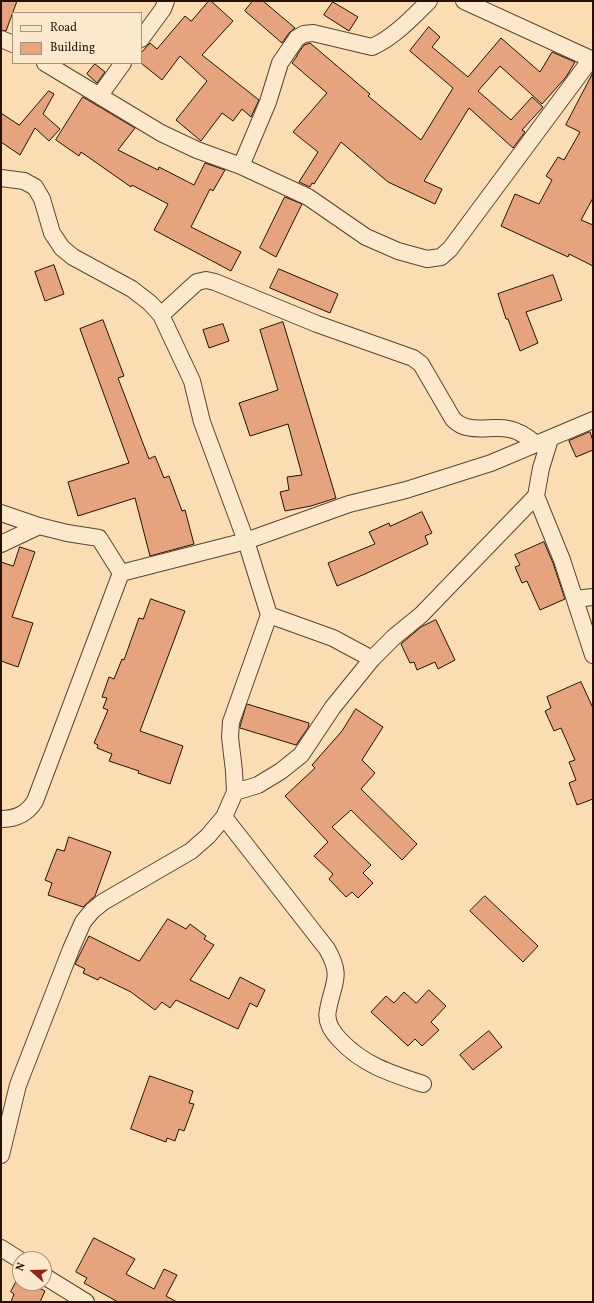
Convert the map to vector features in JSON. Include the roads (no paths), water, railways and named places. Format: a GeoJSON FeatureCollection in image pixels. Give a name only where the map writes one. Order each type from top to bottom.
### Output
{"type":"FeatureCollection","features":[{"type":"Feature","properties":{"kind":"street"},"geometry":{"type":"LineString","coordinates":[[142,38],[163,9],[166,1]]}},
{"type":"Feature","properties":{"kind":"street"},"geometry":{"type":"LineString","coordinates":[[241,166],[268,102],[280,63],[297,38],[304,34],[313,33],[372,47],[379,44],[404,25],[430,1]]}},
{"type":"Feature","properties":{"kind":"street"},"geometry":{"type":"LineString","coordinates":[[47,64],[161,133],[197,150],[241,166],[308,197],[366,237],[398,251],[427,259],[441,257],[450,249],[482,208],[592,60],[464,1]]}},
{"type":"Feature","properties":{"kind":"street"},"geometry":{"type":"LineString","coordinates":[[1,39],[12,44]]}},
{"type":"Feature","properties":{"kind":"street"},"geometry":{"type":"LineString","coordinates":[[100,95],[122,64]]}},
{"type":"Feature","properties":{"kind":"street"},"geometry":{"type":"LineString","coordinates":[[1,178],[24,182],[35,187],[42,198],[52,233],[62,248],[73,257],[132,289],[161,314],[192,381],[202,422],[246,541],[269,615],[231,722],[230,736],[234,771],[234,792],[224,817],[208,836],[191,851],[103,902],[92,911],[83,922],[18,1085],[1,1155]]}},
{"type":"Feature","properties":{"kind":"street"},"geometry":{"type":"LineString","coordinates":[[161,314],[197,282],[206,280],[215,282],[317,324],[413,358],[421,364],[453,419],[458,424],[472,429],[508,429],[543,442]]}},
{"type":"Feature","properties":{"kind":"street"},"geometry":{"type":"LineString","coordinates":[[120,573],[246,541],[349,504],[406,490],[491,463],[593,420]]}},
{"type":"Feature","properties":{"kind":"street"},"geometry":{"type":"LineString","coordinates":[[543,442],[541,468],[536,496],[562,560],[593,655]]}},
{"type":"Feature","properties":{"kind":"street"},"geometry":{"type":"LineString","coordinates":[[234,792],[258,784],[281,771],[301,755],[333,706],[372,659],[394,637],[421,615],[536,496]]}},
{"type":"Feature","properties":{"kind":"street"},"geometry":{"type":"LineString","coordinates":[[1,513],[39,526],[99,538],[120,573]]}},
{"type":"Feature","properties":{"kind":"street"},"geometry":{"type":"LineString","coordinates":[[1,544],[39,526]]}},
{"type":"Feature","properties":{"kind":"street"},"geometry":{"type":"LineString","coordinates":[[1,819],[7,819],[25,813],[30,809],[35,801],[120,573]]}},
{"type":"Feature","properties":{"kind":"street"},"geometry":{"type":"LineString","coordinates":[[575,599],[593,598]]}},
{"type":"Feature","properties":{"kind":"street"},"geometry":{"type":"LineString","coordinates":[[269,615],[333,638],[372,659]]}},
{"type":"Feature","properties":{"kind":"street"},"geometry":{"type":"LineString","coordinates":[[224,817],[334,960],[336,972],[334,987],[327,1012],[328,1024],[336,1036],[349,1050],[366,1062],[386,1072],[423,1084]]}},
{"type":"Feature","properties":{"kind":"street"},"geometry":{"type":"LineString","coordinates":[[1,1248],[12,1255]]}},
{"type":"Feature","properties":{"kind":"street"},"geometry":{"type":"LineString","coordinates":[[52,1281],[86,1302]]}}]}
